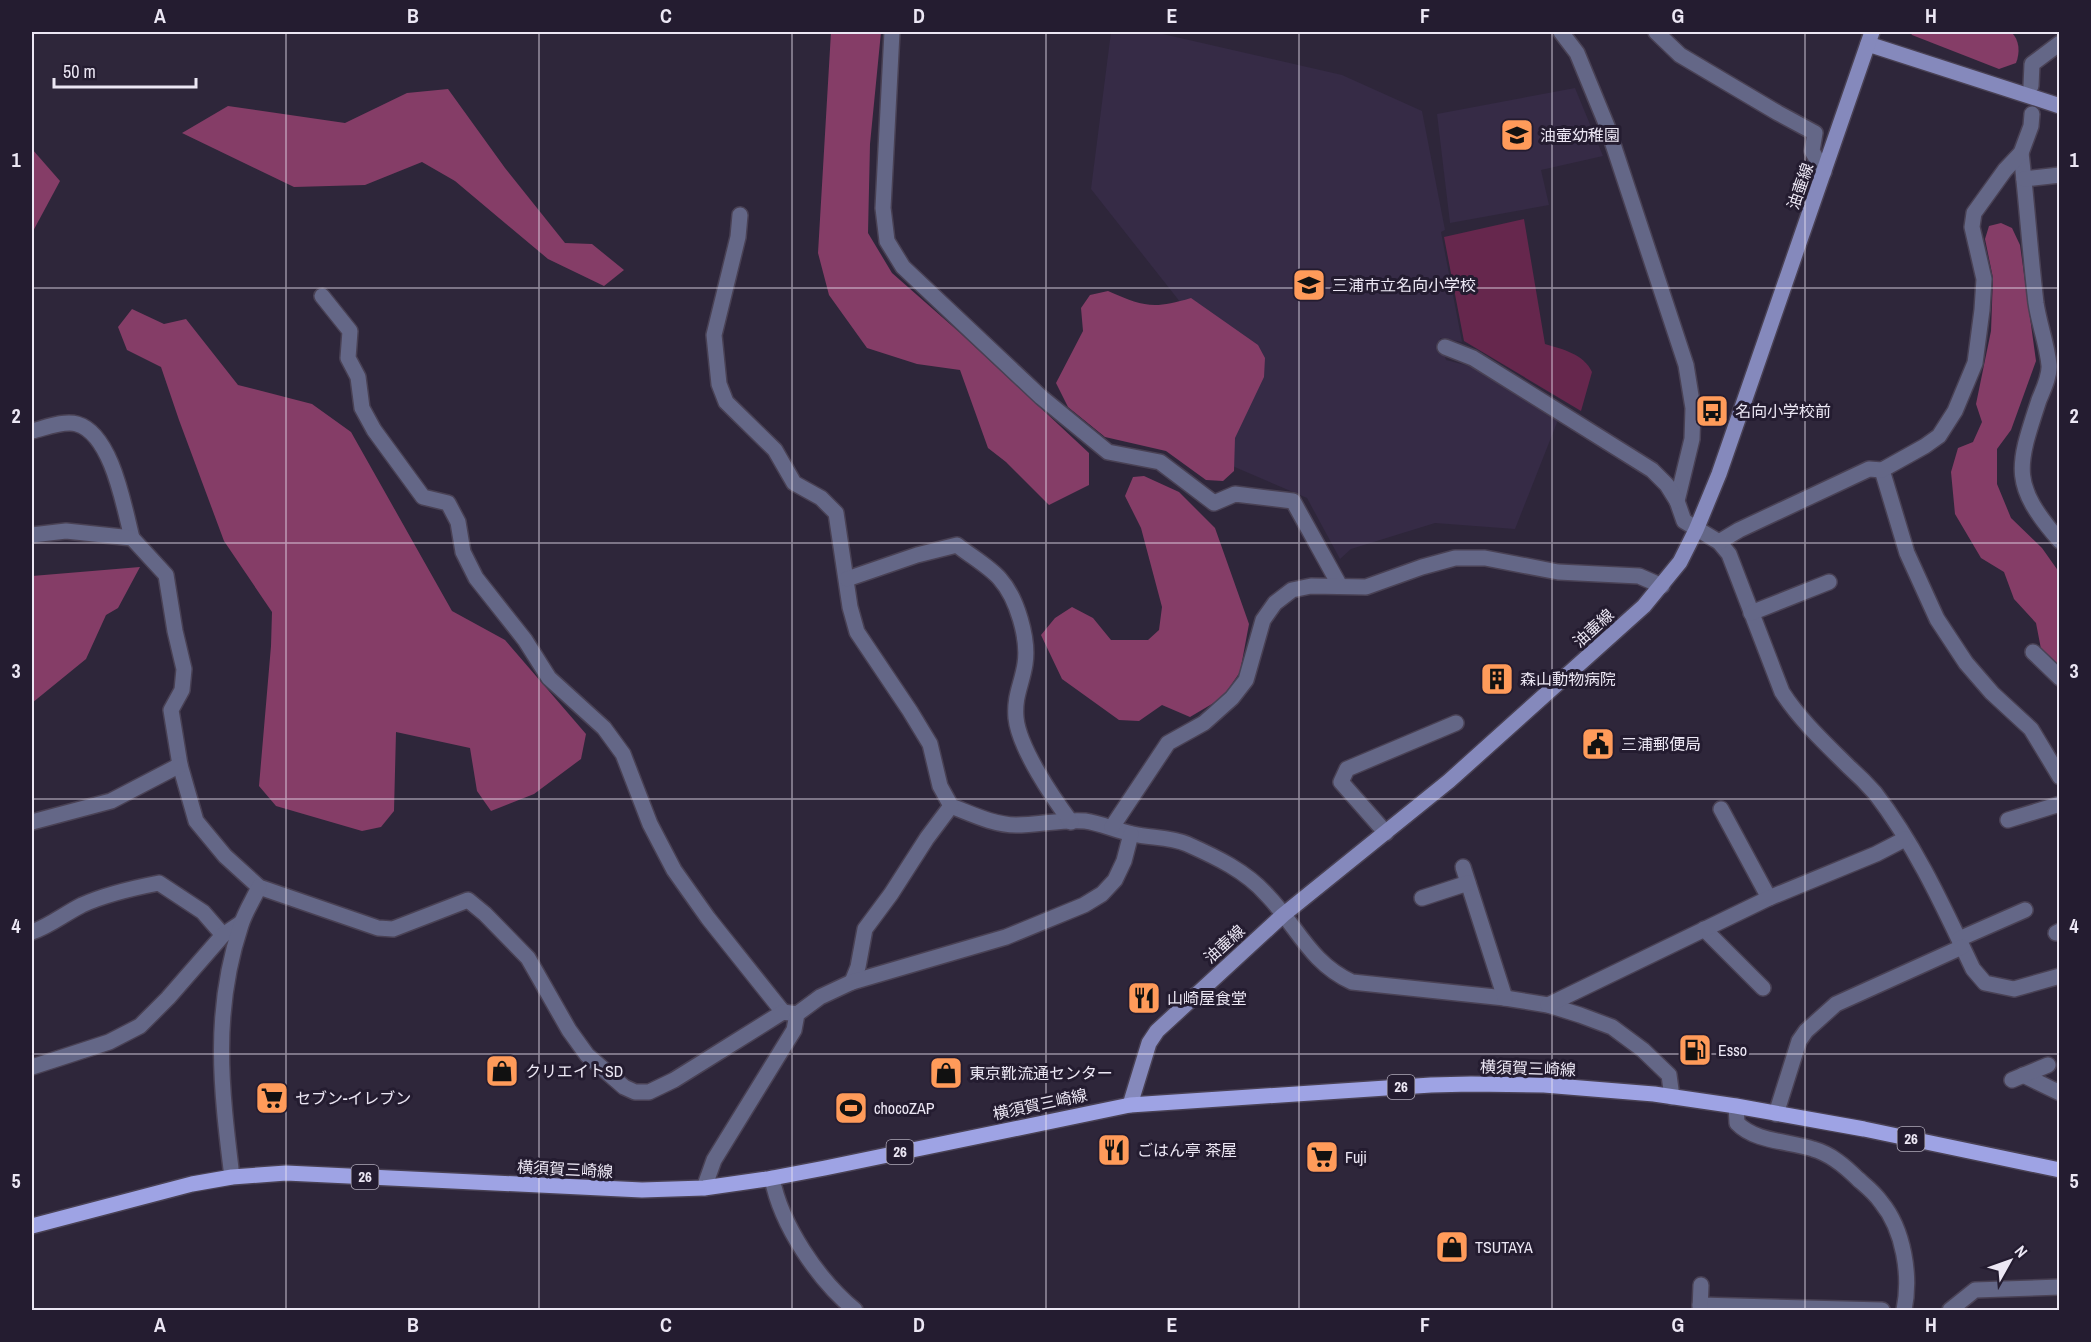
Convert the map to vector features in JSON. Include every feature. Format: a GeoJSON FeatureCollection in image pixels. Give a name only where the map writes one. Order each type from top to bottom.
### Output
{"type":"FeatureCollection","features":[{"type":"Feature","properties":{"kind":"main road","name":"油壷線"},"geometry":{"type":"LineString","coordinates":[[1130,1106],[1149,1043],[1157,1030],[1283,915],[1449,781],[1625,625],[1662,586],[1680,562],[1719,474],[1870,38]]}},
{"type":"Feature","properties":{"kind":"main road"},"geometry":{"type":"LineString","coordinates":[[1870,38],[2060,106]]}},
{"type":"Feature","properties":{"kind":"main road","name":"横須賀三崎線"},"geometry":{"type":"LineString","coordinates":[[32,1226],[169,1190],[232,1177],[286,1173],[642,1191],[704,1188],[772,1178],[1130,1106],[1471,1084],[1544,1085],[1672,1097],[1736,1106],[2060,1170]]}},
{"type":"Feature","properties":{"kind":"street"},"geometry":{"type":"LineString","coordinates":[[892,32],[883,208],[887,241],[903,267],[1041,397],[1108,452],[1160,462],[1214,502],[1235,494],[1293,501],[1340,586]]}},
{"type":"Feature","properties":{"kind":"street"},"geometry":{"type":"LineString","coordinates":[[1561,32],[1577,53],[1607,126],[1686,365],[1693,408],[1692,438],[1677,501]]}},
{"type":"Feature","properties":{"kind":"street"},"geometry":{"type":"LineString","coordinates":[[1656,32],[1680,55],[1815,133],[1812,151],[1824,172]]}},
{"type":"Feature","properties":{"kind":"street"},"geometry":{"type":"LineString","coordinates":[[2031,86],[2032,64],[2060,43]]}},
{"type":"Feature","properties":{"kind":"street"},"geometry":{"type":"LineString","coordinates":[[1719,542],[1739,530],[1869,469],[1882,470],[1939,436],[1955,411],[1975,363],[1984,279],[1972,227],[1974,213],[2005,170],[2021,153],[2031,126],[2032,114]]}},
{"type":"Feature","properties":{"kind":"street"},"geometry":{"type":"LineString","coordinates":[[2021,153],[2037,305],[2055,367],[2024,445],[2023,481],[2028,499],[2039,517],[2060,541]]}},
{"type":"Feature","properties":{"kind":"street"},"geometry":{"type":"LineString","coordinates":[[2024,179],[2060,175]]}},
{"type":"Feature","properties":{"kind":"street"},"geometry":{"type":"LineString","coordinates":[[740,214],[738,237],[714,335],[719,384],[726,402],[775,450],[794,483],[821,498],[836,513],[856,632],[930,744],[940,786],[951,806],[992,821],[1014,825],[1083,821],[1131,834],[1184,843],[1240,871],[1268,895],[1319,961],[1339,976],[1352,982],[1505,998],[1548,1005],[1612,1027],[1643,1050],[1669,1075],[1672,1097]]}},
{"type":"Feature","properties":{"kind":"street"},"geometry":{"type":"LineString","coordinates":[[322,296],[350,332],[348,358],[358,376],[362,408],[374,430],[423,497],[448,503],[458,522],[462,552],[476,578],[525,640],[549,678],[604,728],[623,754],[650,824],[674,870],[708,918],[790,1013],[794,1030],[714,1160],[704,1188]]}},
{"type":"Feature","properties":{"kind":"street"},"geometry":{"type":"LineString","coordinates":[[1445,347],[1473,358],[1652,470],[1667,485],[1677,501],[1684,521],[1719,542],[1729,554],[1782,692],[1792,708],[1815,733],[1873,790],[1901,828],[1905,839],[1919,858],[1973,969],[1984,983],[2014,989],[2060,976]]}},
{"type":"Feature","properties":{"kind":"street"},"geometry":{"type":"LineString","coordinates":[[32,431],[76,423],[89,430],[100,444],[113,469],[132,538],[166,575],[184,669],[182,690],[171,710],[180,765],[196,821],[225,856],[259,887],[302,904],[378,928],[393,929],[468,900],[528,958],[586,1055],[624,1087],[635,1092],[649,1092],[674,1080],[819,997],[852,982],[1006,937],[1084,905],[1102,894],[1115,880],[1124,861],[1131,834]]}},
{"type":"Feature","properties":{"kind":"street"},"geometry":{"type":"LineString","coordinates":[[1882,470],[1906,553],[1937,619],[1966,663],[1992,693],[2031,729],[2060,777]]}},
{"type":"Feature","properties":{"kind":"street"},"geometry":{"type":"LineString","coordinates":[[32,535],[66,531],[132,538]]}},
{"type":"Feature","properties":{"kind":"street"},"geometry":{"type":"LineString","coordinates":[[847,579],[917,555],[957,545],[1000,578],[1016,608],[1027,644],[1025,666],[1016,695],[1016,720],[1028,752],[1052,796],[1071,822]]}},
{"type":"Feature","properties":{"kind":"street"},"geometry":{"type":"LineString","coordinates":[[1112,827],[1168,743],[1204,723],[1232,698],[1246,680],[1263,620],[1275,603],[1292,590],[1311,586],[1366,587],[1455,558],[1485,558],[1558,572],[1639,576],[1662,586]]}},
{"type":"Feature","properties":{"kind":"street"},"geometry":{"type":"LineString","coordinates":[[1751,614],[1829,582]]}},
{"type":"Feature","properties":{"kind":"street"},"geometry":{"type":"LineString","coordinates":[[2033,652],[2060,678]]}},
{"type":"Feature","properties":{"kind":"street"},"geometry":{"type":"LineString","coordinates":[[1386,833],[1341,782],[1347,769],[1456,723]]}},
{"type":"Feature","properties":{"kind":"street"},"geometry":{"type":"LineString","coordinates":[[32,822],[111,801],[180,765]]}},
{"type":"Feature","properties":{"kind":"street"},"geometry":{"type":"LineString","coordinates":[[2008,820],[2060,804]]}},
{"type":"Feature","properties":{"kind":"street"},"geometry":{"type":"LineString","coordinates":[[852,982],[858,967],[865,929],[951,806]]}},
{"type":"Feature","properties":{"kind":"street"},"geometry":{"type":"LineString","coordinates":[[1721,809],[1769,898]]}},
{"type":"Feature","properties":{"kind":"street"},"geometry":{"type":"LineString","coordinates":[[1548,1005],[1610,977],[1769,898],[1876,854],[1905,839]]}},
{"type":"Feature","properties":{"kind":"street"},"geometry":{"type":"LineString","coordinates":[[1463,867],[1505,998]]}},
{"type":"Feature","properties":{"kind":"street"},"geometry":{"type":"LineString","coordinates":[[32,932],[82,905],[159,883],[203,912],[223,935]]}},
{"type":"Feature","properties":{"kind":"street"},"geometry":{"type":"LineString","coordinates":[[1422,898],[1468,883]]}},
{"type":"Feature","properties":{"kind":"street"},"geometry":{"type":"LineString","coordinates":[[232,1177],[220,1059],[221,1017],[227,976],[241,923],[259,887]]}},
{"type":"Feature","properties":{"kind":"street"},"geometry":{"type":"LineString","coordinates":[[1776,1114],[1798,1041],[1836,1004],[2025,910]]}},
{"type":"Feature","properties":{"kind":"street"},"geometry":{"type":"LineString","coordinates":[[32,1067],[109,1042],[140,1026],[168,998],[223,935],[241,923]]}},
{"type":"Feature","properties":{"kind":"street"},"geometry":{"type":"LineString","coordinates":[[1704,929],[1763,988]]}},
{"type":"Feature","properties":{"kind":"street"},"geometry":{"type":"LineString","coordinates":[[2048,1065],[2018,1078],[2060,1093]]}},
{"type":"Feature","properties":{"kind":"street"},"geometry":{"type":"LineString","coordinates":[[1736,1106],[1737,1123],[1743,1130],[1832,1156],[1881,1201],[1892,1218],[1907,1270],[1907,1298],[1904,1311]]}},
{"type":"Feature","properties":{"kind":"street"},"geometry":{"type":"LineString","coordinates":[[772,1178],[775,1196],[808,1257],[839,1297],[855,1311]]}},
{"type":"Feature","properties":{"kind":"street"},"geometry":{"type":"LineString","coordinates":[[1701,1286],[1700,1308],[1878,1309],[1882,1311]]}},
{"type":"Feature","properties":{"kind":"street"},"geometry":{"type":"LineString","coordinates":[[1950,1311],[1975,1290],[2060,1287]]}},
{"type":"Feature","properties":{"kind":"shaded area"},"geometry":{"type":"Polygon","coordinates":[[[831,32],[881,32],[870,144],[868,233],[892,273],[1089,453],[1089,485],[1049,505],[1006,462],[988,448],[960,370],[917,364],[867,348],[829,295],[818,253],[831,32]]]}},
{"type":"Feature","properties":{"kind":"shaded area","name":"三浦市立名向小学校"},"geometry":{"type":"Polygon","coordinates":[[[1111,32],[1154,32],[1342,75],[1422,111],[1445,230],[1441,232],[1462,342],[1440,338],[1446,360],[1481,369],[1558,420],[1515,529],[1435,523],[1351,549],[1340,559],[1307,498],[1230,465],[1229,364],[1091,189],[1111,32]]]}},
{"type":"Feature","properties":{"kind":"shaded area"},"geometry":{"type":"Polygon","coordinates":[[[1910,32],[2011,32],[2018,43],[2019,51],[2016,63],[1999,69],[1912,35],[1910,32]]]}},
{"type":"Feature","properties":{"kind":"shaded area","name":"油壷幼稚園"},"geometry":{"type":"Polygon","coordinates":[[[1575,88],[1603,156],[1541,170],[1549,205],[1450,223],[1437,114],[1575,88]]]}},
{"type":"Feature","properties":{"kind":"shaded area"},"geometry":{"type":"Polygon","coordinates":[[[448,89],[505,168],[565,243],[592,244],[624,270],[604,286],[548,259],[455,181],[422,162],[365,185],[294,187],[182,133],[228,106],[345,123],[407,93],[448,89]]]}},
{"type":"Feature","properties":{"kind":"shaded area"},"geometry":{"type":"Polygon","coordinates":[[[32,149],[60,181],[32,233],[32,149]]]}},
{"type":"Feature","properties":{"kind":"shaded area"},"geometry":{"type":"Polygon","coordinates":[[[1524,219],[1545,344],[1578,357],[1592,372],[1581,411],[1464,341],[1444,237],[1524,219]]]}},
{"type":"Feature","properties":{"kind":"shaded area"},"geometry":{"type":"Polygon","coordinates":[[[2001,223],[2012,228],[2020,245],[2036,361],[2011,430],[1997,449],[1997,484],[2011,518],[2042,548],[2059,572],[2059,667],[2041,649],[2036,623],[2014,599],[2004,572],[1981,558],[1955,514],[1951,472],[1958,448],[1973,442],[1982,422],[1976,404],[1991,331],[1993,278],[1985,239],[1989,226],[2001,223]]]}},
{"type":"Feature","properties":{"kind":"shaded area"},"geometry":{"type":"Polygon","coordinates":[[[1108,291],[1148,305],[1166,304],[1191,298],[1258,345],[1265,358],[1264,377],[1235,438],[1234,471],[1223,481],[1206,480],[1166,451],[1105,437],[1068,407],[1056,383],[1083,331],[1081,308],[1090,295],[1108,291]]]}},
{"type":"Feature","properties":{"kind":"shaded area"},"geometry":{"type":"Polygon","coordinates":[[[132,309],[164,324],[186,319],[238,385],[312,404],[351,432],[452,611],[505,640],[586,734],[581,759],[534,794],[491,811],[477,791],[470,748],[396,732],[394,811],[381,827],[362,831],[276,806],[259,786],[272,612],[224,541],[161,367],[127,350],[118,327],[132,309]]]}},
{"type":"Feature","properties":{"kind":"shaded area"},"geometry":{"type":"Polygon","coordinates":[[[1144,476],[1179,492],[1215,528],[1249,624],[1240,672],[1222,698],[1190,717],[1162,705],[1139,721],[1119,720],[1062,679],[1041,635],[1055,618],[1072,607],[1093,618],[1111,640],[1148,640],[1159,630],[1162,607],[1141,528],[1125,496],[1133,477],[1144,476]]]}},
{"type":"Feature","properties":{"kind":"shaded area"},"geometry":{"type":"Polygon","coordinates":[[[140,567],[118,608],[106,615],[86,659],[32,703],[32,576],[140,567]]]}},
{"type":"Feature","properties":{"kind":"place","name":"油壷幼稚園"},"geometry":{"type":"Point","coordinates":[1517,135]}},
{"type":"Feature","properties":{"kind":"place","name":"三浦市立名向小学校"},"geometry":{"type":"Point","coordinates":[1309,285]}},
{"type":"Feature","properties":{"kind":"place","name":"名向小学校前"},"geometry":{"type":"Point","coordinates":[1712,411]}},
{"type":"Feature","properties":{"kind":"place","name":"森山動物病院"},"geometry":{"type":"Point","coordinates":[1497,679]}},
{"type":"Feature","properties":{"kind":"place","name":"三浦郵便局"},"geometry":{"type":"Point","coordinates":[1598,744]}},
{"type":"Feature","properties":{"kind":"place","name":"山崎屋食堂"},"geometry":{"type":"Point","coordinates":[1144,998]}},
{"type":"Feature","properties":{"kind":"place","name":"Esso"},"geometry":{"type":"Point","coordinates":[1695,1050]}},
{"type":"Feature","properties":{"kind":"place","name":"クリエイトSD"},"geometry":{"type":"Point","coordinates":[502,1071]}},
{"type":"Feature","properties":{"kind":"place","name":"東京靴流通センター"},"geometry":{"type":"Point","coordinates":[946,1073]}},
{"type":"Feature","properties":{"kind":"place","name":"セブン-イレブン"},"geometry":{"type":"Point","coordinates":[272,1098]}},
{"type":"Feature","properties":{"kind":"place","name":"chocoZAP"},"geometry":{"type":"Point","coordinates":[851,1108]}},
{"type":"Feature","properties":{"kind":"place","name":"ごはん亭 茶屋"},"geometry":{"type":"Point","coordinates":[1114,1150]}},
{"type":"Feature","properties":{"kind":"place","name":"Fuji"},"geometry":{"type":"Point","coordinates":[1322,1157]}},
{"type":"Feature","properties":{"kind":"place","name":"TSUTAYA"},"geometry":{"type":"Point","coordinates":[1452,1247]}}]}
